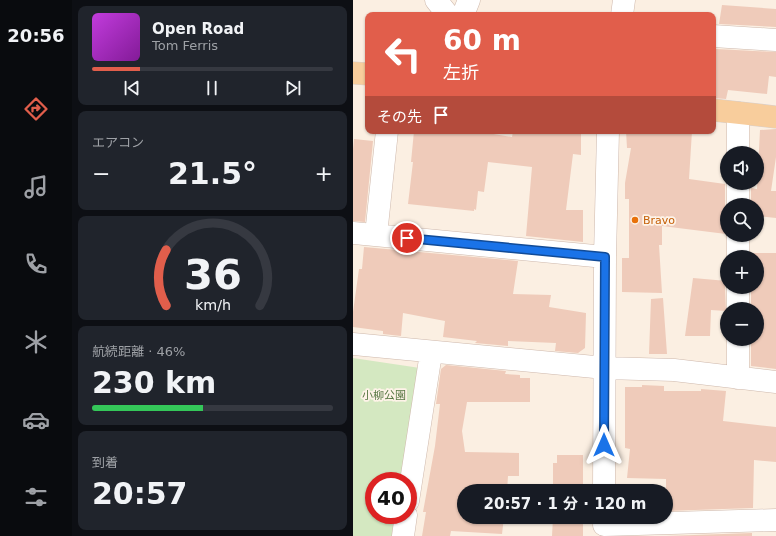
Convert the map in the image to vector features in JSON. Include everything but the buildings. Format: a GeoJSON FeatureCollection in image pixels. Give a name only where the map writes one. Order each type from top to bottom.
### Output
{"type":"FeatureCollection","features":[{"type":"Feature","properties":{"kind":"main road"},"geometry":{"type":"LineString","coordinates":[[353,73],[365,74]]}},
{"type":"Feature","properties":{"kind":"main road"},"geometry":{"type":"LineString","coordinates":[[716,110],[776,116]]}},
{"type":"Feature","properties":{"kind":"street"},"geometry":{"type":"LineString","coordinates":[[436,0],[446,12]]}},
{"type":"Feature","properties":{"kind":"street"},"geometry":{"type":"LineString","coordinates":[[464,12],[469,0]]}},
{"type":"Feature","properties":{"kind":"street"},"geometry":{"type":"LineString","coordinates":[[622,12],[624,0]]}},
{"type":"Feature","properties":{"kind":"street"},"geometry":{"type":"LineString","coordinates":[[716,36],[776,40]]}},
{"type":"Feature","properties":{"kind":"street"},"geometry":{"type":"LineString","coordinates":[[738,112],[738,146]]}},
{"type":"Feature","properties":{"kind":"street"},"geometry":{"type":"LineString","coordinates":[[376,235],[387,134]]}},
{"type":"Feature","properties":{"kind":"street"},"geometry":{"type":"LineString","coordinates":[[604,484],[605,257],[608,134]]}},
{"type":"Feature","properties":{"kind":"street"},"geometry":{"type":"LineString","coordinates":[[353,233],[605,257]]}},
{"type":"Feature","properties":{"kind":"street"},"geometry":{"type":"LineString","coordinates":[[353,344],[431,353],[605,368],[674,370],[776,382]]}},
{"type":"Feature","properties":{"kind":"street"},"geometry":{"type":"LineString","coordinates":[[738,346],[738,378]]}},
{"type":"Feature","properties":{"kind":"street"},"geometry":{"type":"LineString","coordinates":[[413,472],[431,353]]}},
{"type":"Feature","properties":{"kind":"street"},"geometry":{"type":"LineString","coordinates":[[604,526],[776,520]]}},
{"type":"Feature","properties":{"kind":"street"},"geometry":{"type":"LineString","coordinates":[[403,536],[405,524]]}},
{"type":"Feature","properties":{"kind":"green space","name":"小柳公園"},"geometry":{"type":"Polygon","coordinates":[[[353,358],[420,368],[404,472],[365,472],[365,524],[397,524],[395,536],[353,536],[353,358]]]}},
{"type":"Feature","properties":{"kind":"place","name":"Bravo"},"geometry":{"type":"Point","coordinates":[635,220]}},
{"type":"Feature","properties":{"kind":"route"},"geometry":{"type":"LineString","coordinates":[[407,238],[605,257],[604,445]]}}]}
